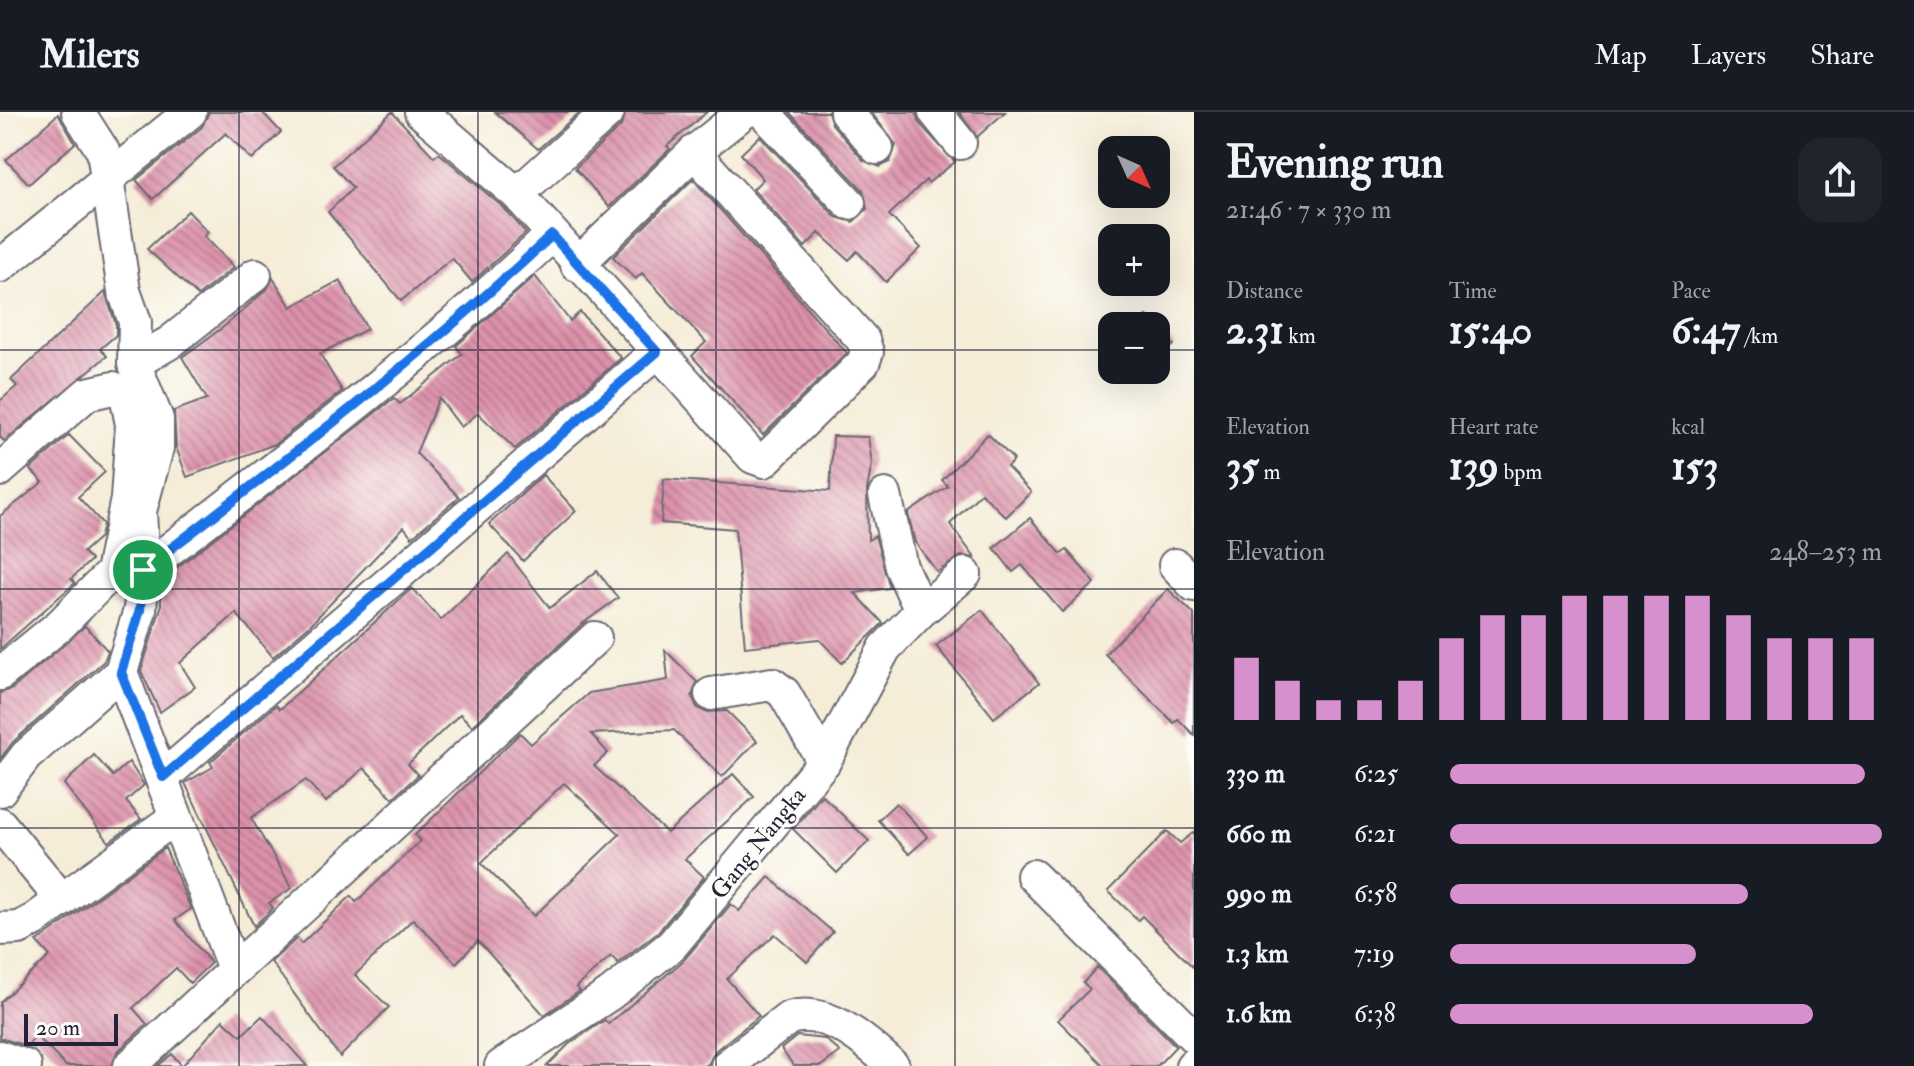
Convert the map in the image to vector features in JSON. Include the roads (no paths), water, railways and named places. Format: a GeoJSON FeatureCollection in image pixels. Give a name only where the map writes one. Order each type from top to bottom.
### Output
{"type":"FeatureCollection","features":[{"type":"Feature","properties":{"kind":"street"},"geometry":{"type":"LineString","coordinates":[[0,790],[26,756],[121,672],[140,610],[143,570],[140,511],[157,448],[157,419],[134,363],[135,322],[124,291],[103,151],[78,112]]}},
{"type":"Feature","properties":{"kind":"street"},"geometry":{"type":"LineString","coordinates":[[0,266],[190,112]]}},
{"type":"Feature","properties":{"kind":"street"},"geometry":{"type":"LineString","coordinates":[[421,112],[517,194],[577,265],[753,457],[764,461],[863,363],[867,352],[863,340],[694,152]]}},
{"type":"Feature","properties":{"kind":"street"},"geometry":{"type":"LineString","coordinates":[[517,194],[608,112]]}},
{"type":"Feature","properties":{"kind":"street"},"geometry":{"type":"LineString","coordinates":[[577,265],[694,152],[744,112]]}},
{"type":"Feature","properties":{"kind":"street"},"geometry":{"type":"LineString","coordinates":[[763,112],[849,203]]}},
{"type":"Feature","properties":{"kind":"street"},"geometry":{"type":"LineString","coordinates":[[846,112],[877,148]]}},
{"type":"Feature","properties":{"kind":"street"},"geometry":{"type":"LineString","coordinates":[[935,112],[960,143]]}},
{"type":"Feature","properties":{"kind":"street"},"geometry":{"type":"LineString","coordinates":[[143,570],[361,399],[501,283],[552,235]]}},
{"type":"Feature","properties":{"kind":"street"},"geometry":{"type":"LineString","coordinates":[[134,363],[169,343],[255,275]]}},
{"type":"Feature","properties":{"kind":"street"},"geometry":{"type":"LineString","coordinates":[[163,777],[657,352]]}},
{"type":"Feature","properties":{"kind":"street"},"geometry":{"type":"LineString","coordinates":[[0,470],[87,394],[113,388],[126,394],[132,425],[117,561],[104,582],[60,625],[0,674]]}},
{"type":"Feature","properties":{"kind":"street"},"geometry":{"type":"LineString","coordinates":[[885,495],[901,567],[921,611]]}},
{"type":"Feature","properties":{"kind":"street","name":"Gang Nangka"},"geometry":{"type":"LineString","coordinates":[[501,1066],[610,994],[672,945],[824,762],[879,656],[921,611],[965,574]]}},
{"type":"Feature","properties":{"kind":"street"},"geometry":{"type":"LineString","coordinates":[[130,1066],[595,638]]}},
{"type":"Feature","properties":{"kind":"street"},"geometry":{"type":"LineString","coordinates":[[121,672],[234,969]]}},
{"type":"Feature","properties":{"kind":"street"},"geometry":{"type":"LineString","coordinates":[[711,694],[772,684],[784,693],[824,762]]}},
{"type":"Feature","properties":{"kind":"street"},"geometry":{"type":"LineString","coordinates":[[0,929],[19,928],[176,817]]}},
{"type":"Feature","properties":{"kind":"street"},"geometry":{"type":"LineString","coordinates":[[0,824],[62,900]]}},
{"type":"Feature","properties":{"kind":"street"},"geometry":{"type":"LineString","coordinates":[[1033,876],[1194,1037]]}},
{"type":"Feature","properties":{"kind":"street"},"geometry":{"type":"LineString","coordinates":[[727,1066],[789,1018],[801,1014],[849,1030],[893,1066]]}},
{"type":"Feature","properties":{"kind":"street"},"geometry":{"type":"LineString","coordinates":[[0,1057],[25,1066]]}}]}
